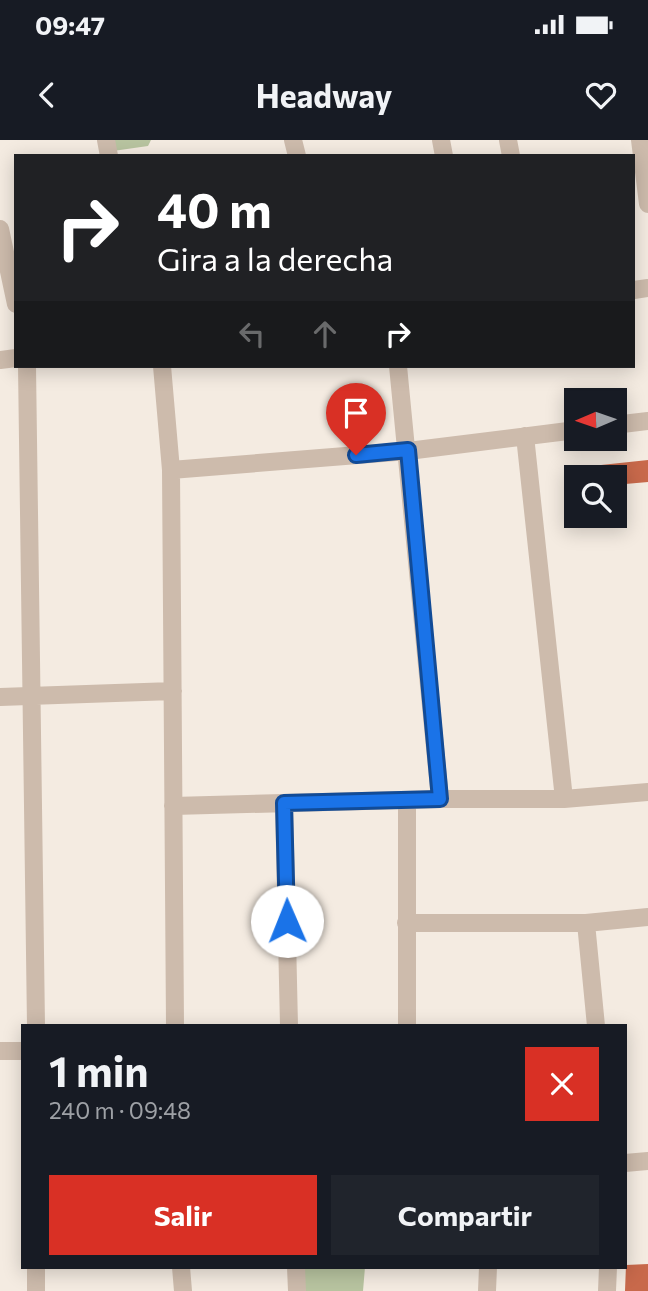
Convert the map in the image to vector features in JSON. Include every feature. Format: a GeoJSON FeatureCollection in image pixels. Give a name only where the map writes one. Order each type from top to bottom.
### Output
{"type":"FeatureCollection","features":[{"type":"Feature","properties":{"kind":"street"},"geometry":{"type":"LineString","coordinates":[[640,140],[648,204]]}},
{"type":"Feature","properties":{"kind":"street"},"geometry":{"type":"LineString","coordinates":[[6,232],[14,290]]}},
{"type":"Feature","properties":{"kind":"street"},"geometry":{"type":"LineString","coordinates":[[27,368],[29,696],[36,1024]]}},
{"type":"Feature","properties":{"kind":"street"},"geometry":{"type":"LineString","coordinates":[[162,368],[171,470],[175,1024]]}},
{"type":"Feature","properties":{"kind":"street"},"geometry":{"type":"LineString","coordinates":[[398,368],[440,799]]}},
{"type":"Feature","properties":{"kind":"street"},"geometry":{"type":"LineString","coordinates":[[627,423],[648,421]]}},
{"type":"Feature","properties":{"kind":"street"},"geometry":{"type":"LineString","coordinates":[[171,470],[408,450],[564,431]]}},
{"type":"Feature","properties":{"kind":"street"},"geometry":{"type":"LineString","coordinates":[[525,436],[564,799]]}},
{"type":"Feature","properties":{"kind":"street"},"geometry":{"type":"LineString","coordinates":[[0,697],[173,691]]}},
{"type":"Feature","properties":{"kind":"street"},"geometry":{"type":"LineString","coordinates":[[173,806],[440,799],[564,799],[648,792]]}},
{"type":"Feature","properties":{"kind":"street"},"geometry":{"type":"LineString","coordinates":[[407,800],[407,1024]]}},
{"type":"Feature","properties":{"kind":"street"},"geometry":{"type":"LineString","coordinates":[[284,803],[289,1024]]}},
{"type":"Feature","properties":{"kind":"street"},"geometry":{"type":"LineString","coordinates":[[406,923],[586,923],[648,917]]}},
{"type":"Feature","properties":{"kind":"street"},"geometry":{"type":"LineString","coordinates":[[586,923],[596,1024]]}},
{"type":"Feature","properties":{"kind":"street"},"geometry":{"type":"LineString","coordinates":[[0,1051],[21,1051]]}},
{"type":"Feature","properties":{"kind":"street"},"geometry":{"type":"LineString","coordinates":[[627,1163],[648,1161]]}},
{"type":"Feature","properties":{"kind":"street"},"geometry":{"type":"LineString","coordinates":[[36,1269],[36,1291]]}},
{"type":"Feature","properties":{"kind":"street"},"geometry":{"type":"LineString","coordinates":[[181,1269],[183,1291]]}},
{"type":"Feature","properties":{"kind":"street"},"geometry":{"type":"LineString","coordinates":[[296,1269],[297,1291]]}},
{"type":"Feature","properties":{"kind":"street"},"geometry":{"type":"LineString","coordinates":[[487,1291],[488,1269]]}},
{"type":"Feature","properties":{"kind":"street"},"geometry":{"type":"LineString","coordinates":[[607,1291],[608,1269]]}},
{"type":"Feature","properties":{"kind":"green space"},"geometry":{"type":"Polygon","coordinates":[[[111,140],[151,140],[148,146],[113,151],[111,140]]]}},
{"type":"Feature","properties":{"kind":"green space"},"geometry":{"type":"Polygon","coordinates":[[[302,1269],[365,1269],[363,1291],[302,1291],[302,1269]]]}},
{"type":"Feature","properties":{"kind":"building"},"geometry":{"type":"Polygon","coordinates":[[[648,460],[648,482],[627,484],[627,465],[601,465],[648,460]]]}},
{"type":"Feature","properties":{"kind":"building"},"geometry":{"type":"Polygon","coordinates":[[[648,1264],[648,1291],[625,1291],[627,1265],[648,1264]]]}},
{"type":"Feature","properties":{"kind":"route"},"geometry":{"type":"LineString","coordinates":[[287,921],[284,803],[440,799],[408,450],[356,455]]}}]}
